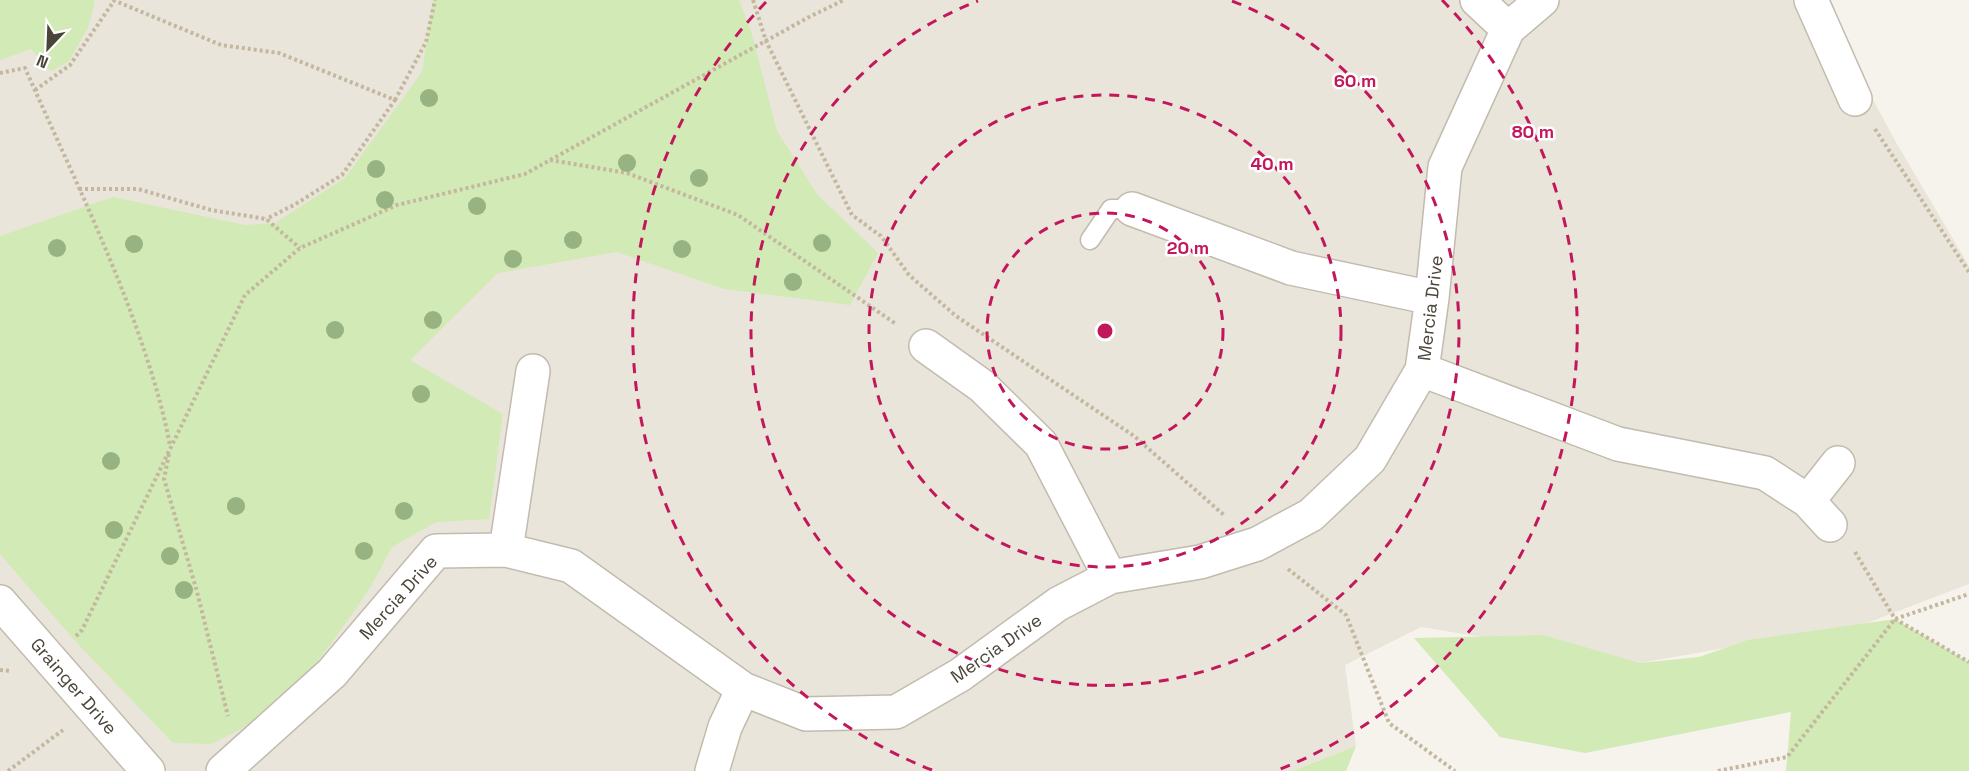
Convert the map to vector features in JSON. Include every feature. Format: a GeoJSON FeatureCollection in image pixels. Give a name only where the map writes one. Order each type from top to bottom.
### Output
{"type":"FeatureCollection","features":[{"type":"Feature","properties":{"kind":"street"},"geometry":{"type":"LineString","coordinates":[[1477,0],[1508,29]]}},
{"type":"Feature","properties":{"kind":"street","name":"Mercia Drive"},"geometry":{"type":"LineString","coordinates":[[231,764],[332,673],[436,551],[506,550],[571,566],[743,689],[806,714],[897,712],[960,675],[1058,604],[1110,577],[1200,562],[1257,544],[1311,515],[1370,459],[1422,370],[1432,298],[1445,167],[1508,29],[1542,0]]}},
{"type":"Feature","properties":{"kind":"street"},"geometry":{"type":"LineString","coordinates":[[1811,0],[1855,99]]}},
{"type":"Feature","properties":{"kind":"street"},"geometry":{"type":"LineString","coordinates":[[1132,209],[1291,268],[1432,298]]}},
{"type":"Feature","properties":{"kind":"street"},"geometry":{"type":"LineString","coordinates":[[926,346],[982,387],[1041,444],[1110,577]]}},
{"type":"Feature","properties":{"kind":"street"},"geometry":{"type":"LineString","coordinates":[[1422,370],[1618,444],[1765,473],[1808,501],[1830,525]]}},
{"type":"Feature","properties":{"kind":"street"},"geometry":{"type":"LineString","coordinates":[[506,550],[533,371]]}},
{"type":"Feature","properties":{"kind":"street"},"geometry":{"type":"LineString","coordinates":[[1808,501],[1838,463]]}},
{"type":"Feature","properties":{"kind":"street","name":"Grainger Drive"},"geometry":{"type":"LineString","coordinates":[[0,602],[148,771]]}},
{"type":"Feature","properties":{"kind":"street"},"geometry":{"type":"LineString","coordinates":[[712,771],[725,727],[743,689]]}},
{"type":"Feature","properties":{"kind":"lane"},"geometry":{"type":"LineString","coordinates":[[1090,240],[1112,209],[1132,209]]}},
{"type":"Feature","properties":{"kind":"path"},"geometry":{"type":"LineString","coordinates":[[35,90],[70,65],[113,0],[221,45],[279,53],[395,100]]}},
{"type":"Feature","properties":{"kind":"path"},"geometry":{"type":"LineString","coordinates":[[266,219],[294,205],[342,175],[395,100],[426,42],[435,0]]}},
{"type":"Feature","properties":{"kind":"path"},"geometry":{"type":"LineString","coordinates":[[753,0],[766,41],[852,215],[881,236],[909,274],[956,316],[1134,436],[1257,544],[1346,615],[1389,723],[1455,771]]}},
{"type":"Feature","properties":{"kind":"path"},"geometry":{"type":"LineString","coordinates":[[0,670],[14,671],[52,659],[82,630],[245,295],[300,248],[397,205],[525,174],[844,0]]}},
{"type":"Feature","properties":{"kind":"path"},"geometry":{"type":"LineString","coordinates":[[0,73],[25,68],[119,278],[152,374],[165,419],[170,447],[164,479],[196,588],[231,764]]}},
{"type":"Feature","properties":{"kind":"path"},"geometry":{"type":"LineString","coordinates":[[1855,99],[1969,272]]}},
{"type":"Feature","properties":{"kind":"path"},"geometry":{"type":"LineString","coordinates":[[550,160],[627,173],[738,215],[926,346]]}},
{"type":"Feature","properties":{"kind":"path"},"geometry":{"type":"LineString","coordinates":[[79,189],[138,189],[210,210],[266,219],[300,248]]}},
{"type":"Feature","properties":{"kind":"path"},"geometry":{"type":"LineString","coordinates":[[1830,525],[1844,534],[1894,619],[1969,662]]}},
{"type":"Feature","properties":{"kind":"path"},"geometry":{"type":"LineString","coordinates":[[1718,771],[1787,757],[1894,619],[1969,594]]}},
{"type":"Feature","properties":{"kind":"path"},"geometry":{"type":"LineString","coordinates":[[8,771],[94,707]]}},
{"type":"Feature","properties":{"kind":"shaded area"},"geometry":{"type":"Polygon","coordinates":[[[0,0],[1819,0],[1897,144],[1969,266],[1969,584],[1867,623],[1640,663],[1421,627],[1345,665],[1356,746],[1292,771],[0,771],[0,0]]]}},
{"type":"Feature","properties":{"kind":"green space"},"geometry":{"type":"Polygon","coordinates":[[[0,0],[94,0],[95,2],[88,28],[69,61],[52,71],[31,49],[0,60],[0,0]]]}},
{"type":"Feature","properties":{"kind":"green space"},"geometry":{"type":"Polygon","coordinates":[[[433,0],[739,0],[751,31],[777,131],[817,194],[878,253],[850,305],[724,289],[617,252],[498,273],[410,360],[503,414],[489,519],[436,522],[392,547],[370,588],[343,627],[317,662],[287,693],[241,729],[211,744],[173,743],[77,643],[0,554],[0,236],[113,197],[245,225],[275,223],[345,178],[422,72],[433,0]]]}},
{"type":"Feature","properties":{"kind":"green space"},"geometry":{"type":"Polygon","coordinates":[[[1895,619],[1969,662],[1969,771],[1786,771],[1791,712],[1585,753],[1500,737],[1414,638],[1543,635],[1640,663],[1699,657],[1748,640],[1895,619]]]}},
{"type":"Feature","properties":{"kind":"green space"},"geometry":{"type":"Polygon","coordinates":[[[1356,746],[1346,771],[1292,771],[1356,746]]]}}]}
